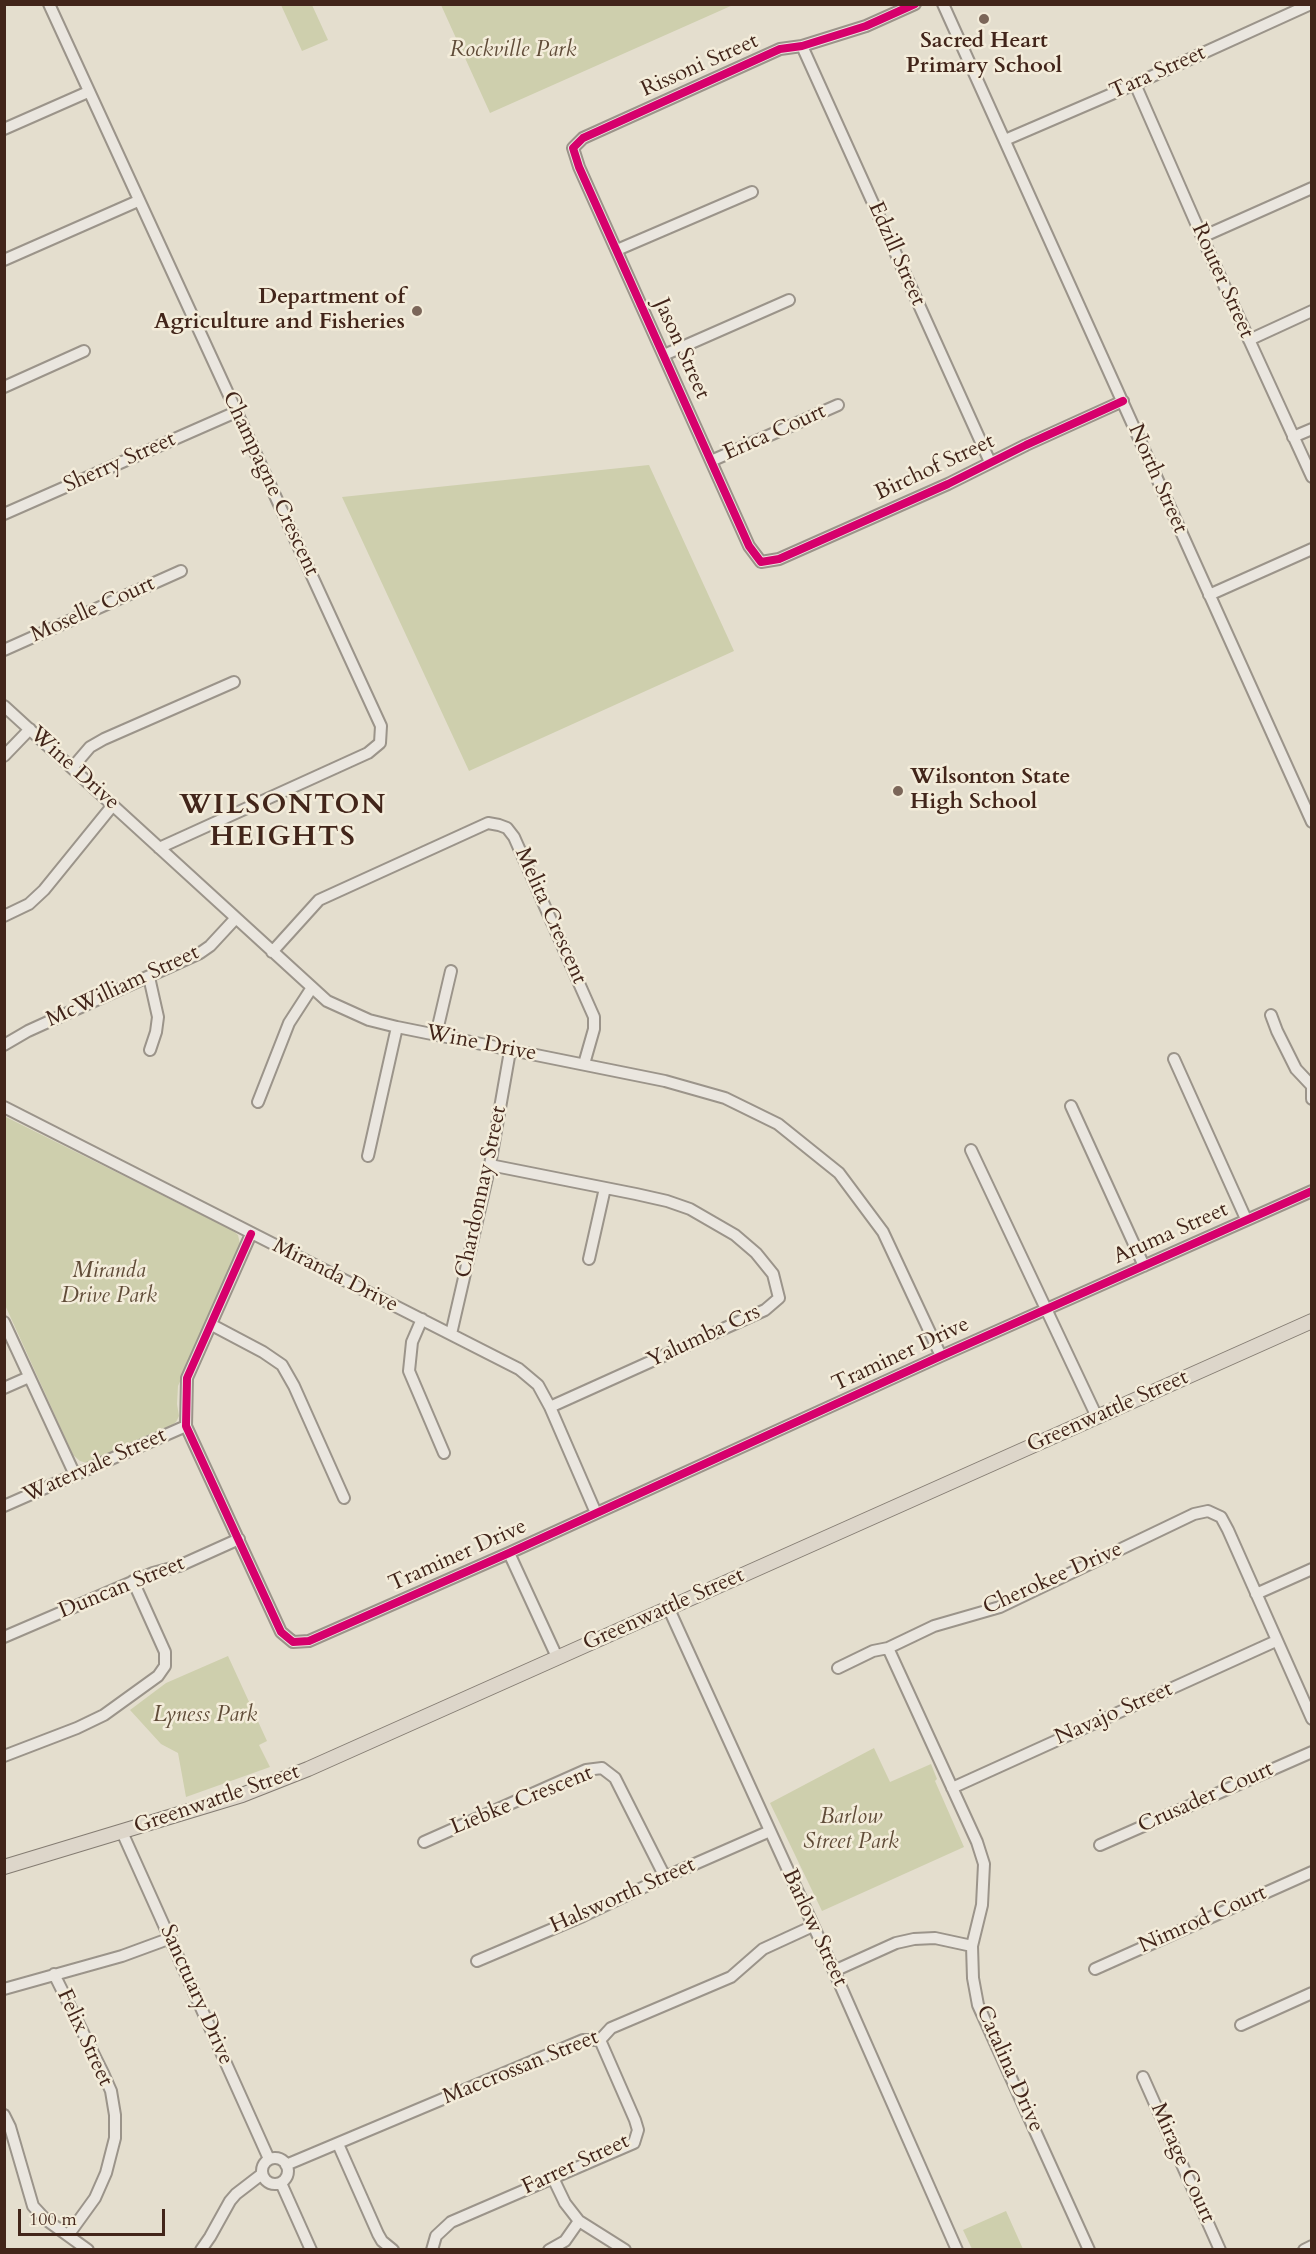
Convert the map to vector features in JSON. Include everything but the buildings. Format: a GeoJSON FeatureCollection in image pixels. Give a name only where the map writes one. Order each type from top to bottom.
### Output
{"type":"FeatureCollection","features":[{"type":"Feature","properties":{"kind":"main road","name":"Greenwattle Street"},"geometry":{"type":"LineString","coordinates":[[4,1867],[242,1795],[308,1769],[1311,1321]]}},
{"type":"Feature","properties":{"kind":"street","name":"Champagne Crescent"},"geometry":{"type":"LineString","coordinates":[[49,4],[381,726],[380,743],[368,753],[159,848]]}},
{"type":"Feature","properties":{"kind":"street","name":"Rissoni Street"},"geometry":{"type":"LineString","coordinates":[[573,147],[582,138],[780,50],[802,46],[866,26],[915,4]]}},
{"type":"Feature","properties":{"kind":"street","name":"North Street"},"geometry":{"type":"LineString","coordinates":[[943,4],[1311,822]]}},
{"type":"Feature","properties":{"kind":"street","name":"Tara Street"},"geometry":{"type":"LineString","coordinates":[[1005,140],[1311,4]]}},
{"type":"Feature","properties":{"kind":"street","name":"Edzill Street"},"geometry":{"type":"LineString","coordinates":[[802,46],[990,462]]}},
{"type":"Feature","properties":{"kind":"street","name":"Router Street"},"geometry":{"type":"LineString","coordinates":[[1135,84],[1311,477]]}},
{"type":"Feature","properties":{"kind":"street"},"geometry":{"type":"LineString","coordinates":[[4,129],[88,92]]}},
{"type":"Feature","properties":{"kind":"street","name":"Jason Street"},"geometry":{"type":"LineString","coordinates":[[573,147],[579,167],[749,546],[761,562]]}},
{"type":"Feature","properties":{"kind":"street"},"geometry":{"type":"LineString","coordinates":[[1202,237],[1311,188]]}},
{"type":"Feature","properties":{"kind":"street"},"geometry":{"type":"LineString","coordinates":[[617,250],[752,192]]}},
{"type":"Feature","properties":{"kind":"street"},"geometry":{"type":"LineString","coordinates":[[4,261],[138,201]]}},
{"type":"Feature","properties":{"kind":"street"},"geometry":{"type":"LineString","coordinates":[[664,355],[789,300]]}},
{"type":"Feature","properties":{"kind":"street"},"geometry":{"type":"LineString","coordinates":[[1249,340],[1311,311]]}},
{"type":"Feature","properties":{"kind":"street"},"geometry":{"type":"LineString","coordinates":[[4,387],[84,351]]}},
{"type":"Feature","properties":{"kind":"street","name":"Birchof Street"},"geometry":{"type":"LineString","coordinates":[[761,562],[778,559],[948,484],[990,462],[1123,402]]}},
{"type":"Feature","properties":{"kind":"street","name":"Erica Court"},"geometry":{"type":"LineString","coordinates":[[711,461],[838,405]]}},
{"type":"Feature","properties":{"kind":"street","name":"Sherry Street"},"geometry":{"type":"LineString","coordinates":[[4,514],[236,412]]}},
{"type":"Feature","properties":{"kind":"street"},"geometry":{"type":"LineString","coordinates":[[1293,437],[1311,429]]}},
{"type":"Feature","properties":{"kind":"street"},"geometry":{"type":"LineString","coordinates":[[1209,596],[1311,549]]}},
{"type":"Feature","properties":{"kind":"street","name":"Moselle Court"},"geometry":{"type":"LineString","coordinates":[[4,650],[182,571]]}},
{"type":"Feature","properties":{"kind":"street"},"geometry":{"type":"LineString","coordinates":[[72,768],[90,747],[104,739],[234,682]]}},
{"type":"Feature","properties":{"kind":"street","name":"Wine Drive"},"geometry":{"type":"LineString","coordinates":[[4,706],[311,989],[327,1001],[350,1013],[397,1027],[665,1081],[725,1098],[778,1124],[839,1173],[883,1232],[941,1356]]}},
{"type":"Feature","properties":{"kind":"street"},"geometry":{"type":"LineString","coordinates":[[4,756],[30,729]]}},
{"type":"Feature","properties":{"kind":"street"},"geometry":{"type":"LineString","coordinates":[[4,916],[29,904],[44,890],[113,805]]}},
{"type":"Feature","properties":{"kind":"street","name":"Melita Crescent"},"geometry":{"type":"LineString","coordinates":[[272,952],[319,900],[488,823],[499,825],[507,828],[514,837],[594,1017],[594,1029],[584,1064]]}},
{"type":"Feature","properties":{"kind":"street","name":"McWilliam Street"},"geometry":{"type":"LineString","coordinates":[[4,1045],[28,1031],[200,953],[210,946],[235,919]]}},
{"type":"Feature","properties":{"kind":"street"},"geometry":{"type":"LineString","coordinates":[[436,1035],[451,971]]}},
{"type":"Feature","properties":{"kind":"street"},"geometry":{"type":"LineString","coordinates":[[149,976],[158,1017],[150,1050]]}},
{"type":"Feature","properties":{"kind":"street"},"geometry":{"type":"LineString","coordinates":[[258,1102],[289,1023],[311,989]]}},
{"type":"Feature","properties":{"kind":"street"},"geometry":{"type":"LineString","coordinates":[[1271,1015],[1291,1060],[1311,1086],[1311,1099]]}},
{"type":"Feature","properties":{"kind":"street"},"geometry":{"type":"LineString","coordinates":[[368,1156],[397,1027]]}},
{"type":"Feature","properties":{"kind":"street","name":"Chardonnay Street"},"geometry":{"type":"LineString","coordinates":[[451,1334],[490,1165],[510,1051]]}},
{"type":"Feature","properties":{"kind":"street"},"geometry":{"type":"LineString","coordinates":[[1174,1059],[1246,1219]]}},
{"type":"Feature","properties":{"kind":"street"},"geometry":{"type":"LineString","coordinates":[[1071,1106],[1144,1266]]}},
{"type":"Feature","properties":{"kind":"street","name":"Miranda Drive"},"geometry":{"type":"LineString","coordinates":[[4,1107],[519,1369],[538,1385],[550,1407],[596,1513]]}},
{"type":"Feature","properties":{"kind":"street"},"geometry":{"type":"LineString","coordinates":[[970,1150],[1097,1417]]}},
{"type":"Feature","properties":{"kind":"street","name":"Yalumba Crs"},"geometry":{"type":"LineString","coordinates":[[490,1165],[667,1201],[690,1209],[716,1222],[756,1253],[773,1274],[779,1298],[765,1311],[550,1407]]}},
{"type":"Feature","properties":{"kind":"street"},"geometry":{"type":"LineString","coordinates":[[590,1259],[605,1188]]}},
{"type":"Feature","properties":{"kind":"street","name":"Aruma Street"},"geometry":{"type":"LineString","coordinates":[[1046,1310],[1311,1191]]}},
{"type":"Feature","properties":{"kind":"street","name":"Traminer Drive"},"geometry":{"type":"LineString","coordinates":[[251,1234],[187,1378],[186,1426],[281,1632],[293,1642],[309,1641],[510,1553],[1046,1310]]}},
{"type":"Feature","properties":{"kind":"street"},"geometry":{"type":"LineString","coordinates":[[422,1319],[412,1342],[409,1371],[444,1453]]}},
{"type":"Feature","properties":{"kind":"street"},"geometry":{"type":"LineString","coordinates":[[4,1322],[75,1475]]}},
{"type":"Feature","properties":{"kind":"street"},"geometry":{"type":"LineString","coordinates":[[212,1325],[263,1352],[282,1365],[294,1386],[344,1498]]}},
{"type":"Feature","properties":{"kind":"street"},"geometry":{"type":"LineString","coordinates":[[4,1388],[29,1377]]}},
{"type":"Feature","properties":{"kind":"street","name":"Watervale Street"},"geometry":{"type":"LineString","coordinates":[[4,1506],[186,1426]]}},
{"type":"Feature","properties":{"kind":"street","name":"Cherokee Drive"},"geometry":{"type":"LineString","coordinates":[[838,1668],[934,1626],[1000,1607],[1194,1514],[1208,1511],[1221,1517],[1256,1594]]}},
{"type":"Feature","properties":{"kind":"street","name":"Duncan Street"},"geometry":{"type":"LineString","coordinates":[[4,1637],[133,1581],[179,1566],[239,1539]]}},
{"type":"Feature","properties":{"kind":"street"},"geometry":{"type":"LineString","coordinates":[[510,1553],[557,1657]]}},
{"type":"Feature","properties":{"kind":"street"},"geometry":{"type":"LineString","coordinates":[[1311,1569],[1256,1594],[1311,1719]]}},
{"type":"Feature","properties":{"kind":"street"},"geometry":{"type":"LineString","coordinates":[[4,1756],[104,1715],[158,1676],[165,1666],[165,1652],[133,1581]]}},
{"type":"Feature","properties":{"kind":"street","name":"Barlow Street"},"geometry":{"type":"LineString","coordinates":[[668,1607],[834,1971],[957,2250]]}},
{"type":"Feature","properties":{"kind":"street","name":"Navajo Street"},"geometry":{"type":"LineString","coordinates":[[952,1788],[1276,1641]]}},
{"type":"Feature","properties":{"kind":"street","name":"Catalina Drive"},"geometry":{"type":"LineString","coordinates":[[888,1648],[977,1842],[984,1864],[982,1905],[972,1946],[973,1978],[978,2005],[1089,2250]]}},
{"type":"Feature","properties":{"kind":"street","name":"Crusader Court"},"geometry":{"type":"LineString","coordinates":[[1101,1845],[1311,1752]]}},
{"type":"Feature","properties":{"kind":"street","name":"Liebke Crescent"},"geometry":{"type":"LineString","coordinates":[[424,1842],[586,1770],[602,1768],[615,1778],[665,1877]]}},
{"type":"Feature","properties":{"kind":"street","name":"Halsworth Street"},"geometry":{"type":"LineString","coordinates":[[477,1961],[584,1916],[665,1877],[770,1831]]}},
{"type":"Feature","properties":{"kind":"street","name":"Sanctuary Drive"},"geometry":{"type":"LineString","coordinates":[[122,1832],[269,2159]]}},
{"type":"Feature","properties":{"kind":"street","name":"Nimrod Court"},"geometry":{"type":"LineString","coordinates":[[1095,1968],[1311,1872]]}},
{"type":"Feature","properties":{"kind":"street","name":"Maccrossan Street"},"geometry":{"type":"LineString","coordinates":[[286,2164],[583,2040],[600,2040],[611,2028],[731,1977],[763,1949],[813,1926]]}},
{"type":"Feature","properties":{"kind":"street"},"geometry":{"type":"LineString","coordinates":[[4,1989],[122,1956],[171,1938]]}},
{"type":"Feature","properties":{"kind":"street"},"geometry":{"type":"LineString","coordinates":[[834,1971],[896,1943],[914,1939],[935,1938],[972,1946]]}},
{"type":"Feature","properties":{"kind":"street","name":"Felix Street"},"geometry":{"type":"LineString","coordinates":[[54,1974],[111,2091],[114,2115],[115,2138],[106,2173],[95,2198],[69,2234]]}},
{"type":"Feature","properties":{"kind":"street"},"geometry":{"type":"LineString","coordinates":[[1241,2025],[1311,1993]]}},
{"type":"Feature","properties":{"kind":"street","name":"Farrer Street"},"geometry":{"type":"LineString","coordinates":[[432,2250],[436,2236],[450,2222],[634,2143],[638,2130],[635,2120],[600,2040]]}},
{"type":"Feature","properties":{"kind":"street","name":"Mirage Court"},"geometry":{"type":"LineString","coordinates":[[1143,2077],[1220,2250]]}},
{"type":"Feature","properties":{"kind":"street"},"geometry":{"type":"LineString","coordinates":[[4,2115],[10,2127],[33,2206],[45,2219],[69,2234],[88,2250]]}},
{"type":"Feature","properties":{"kind":"street"},"geometry":{"type":"LineString","coordinates":[[338,2144],[378,2234],[382,2241],[393,2250]]}},
{"type":"Feature","properties":{"kind":"street"},"geometry":{"type":"LineString","coordinates":[[279,2158],[286,2164],[287,2175],[281,2183],[268,2182],[262,2174],[263,2165],[269,2159],[279,2158]]}},
{"type":"Feature","properties":{"kind":"street"},"geometry":{"type":"LineString","coordinates":[[201,2250],[230,2201],[262,2174]]}},
{"type":"Feature","properties":{"kind":"street"},"geometry":{"type":"LineString","coordinates":[[553,2178],[565,2203],[579,2221],[625,2250]]}},
{"type":"Feature","properties":{"kind":"street"},"geometry":{"type":"LineString","coordinates":[[281,2183],[311,2250]]}},
{"type":"Feature","properties":{"kind":"street"},"geometry":{"type":"LineString","coordinates":[[549,2250],[565,2241],[579,2221]]}},
{"type":"Feature","properties":{"kind":"street"},"geometry":{"type":"LineString","coordinates":[[1304,2250],[1311,2246]]}},
{"type":"Feature","properties":{"kind":"green space"},"geometry":{"type":"Polygon","coordinates":[[[281,5],[312,5],[328,40],[302,51],[281,5]]]}},
{"type":"Feature","properties":{"kind":"green space","name":"Rockville Park"},"geometry":{"type":"Polygon","coordinates":[[[441,5],[733,5],[490,113],[441,5]]]}},
{"type":"Feature","properties":{"kind":"green space"},"geometry":{"type":"Polygon","coordinates":[[[649,465],[734,651],[469,771],[342,497],[649,465]]]}},
{"type":"Feature","properties":{"kind":"green space","name":"Miranda Drive Park"},"geometry":{"type":"Polygon","coordinates":[[[4,1116],[238,1235],[240,1244],[237,1253],[178,1386],[179,1416],[176,1422],[87,1463],[73,1455],[5,1305],[4,1116]]]}},
{"type":"Feature","properties":{"kind":"green space","name":"Lyness Park"},"geometry":{"type":"Polygon","coordinates":[[[228,1656],[267,1741],[259,1745],[270,1767],[186,1797],[178,1753],[161,1744],[130,1710],[166,1683],[228,1656]]]}},
{"type":"Feature","properties":{"kind":"green space","name":"Barlow Street Park"},"geometry":{"type":"Polygon","coordinates":[[[874,1748],[890,1782],[931,1764],[937,1779],[935,1781],[964,1847],[822,1911],[770,1803],[874,1748]]]}},
{"type":"Feature","properties":{"kind":"green space"},"geometry":{"type":"Polygon","coordinates":[[[1006,2211],[1023,2249],[972,2249],[963,2230],[1006,2211]]]}},
{"type":"Feature","properties":{"kind":"cycle path"},"geometry":{"type":"LineString","coordinates":[[915,4],[866,26],[802,46],[780,49],[583,138],[573,148],[579,167],[749,546],[761,562],[779,559],[948,484],[1026,445],[1123,401]]}},
{"type":"Feature","properties":{"kind":"cycle path"},"geometry":{"type":"LineString","coordinates":[[251,1234],[187,1378],[186,1426],[281,1632],[293,1642],[309,1641],[509,1553],[941,1356],[1312,1191]]}},
{"type":"Feature","properties":{"kind":"place","name":"Sacred Heart Primary School"},"geometry":{"type":"Point","coordinates":[984,19]}},
{"type":"Feature","properties":{"kind":"place","name":"Department of Agriculture and Fisheries"},"geometry":{"type":"Point","coordinates":[417,311]}},
{"type":"Feature","properties":{"kind":"place","name":"Wilsonton State High School"},"geometry":{"type":"Point","coordinates":[898,791]}},
{"type":"Feature","properties":{"kind":"district","name":"WILSONTON HEIGHTS"},"geometry":{"type":"Point","coordinates":[283,823]}}]}
